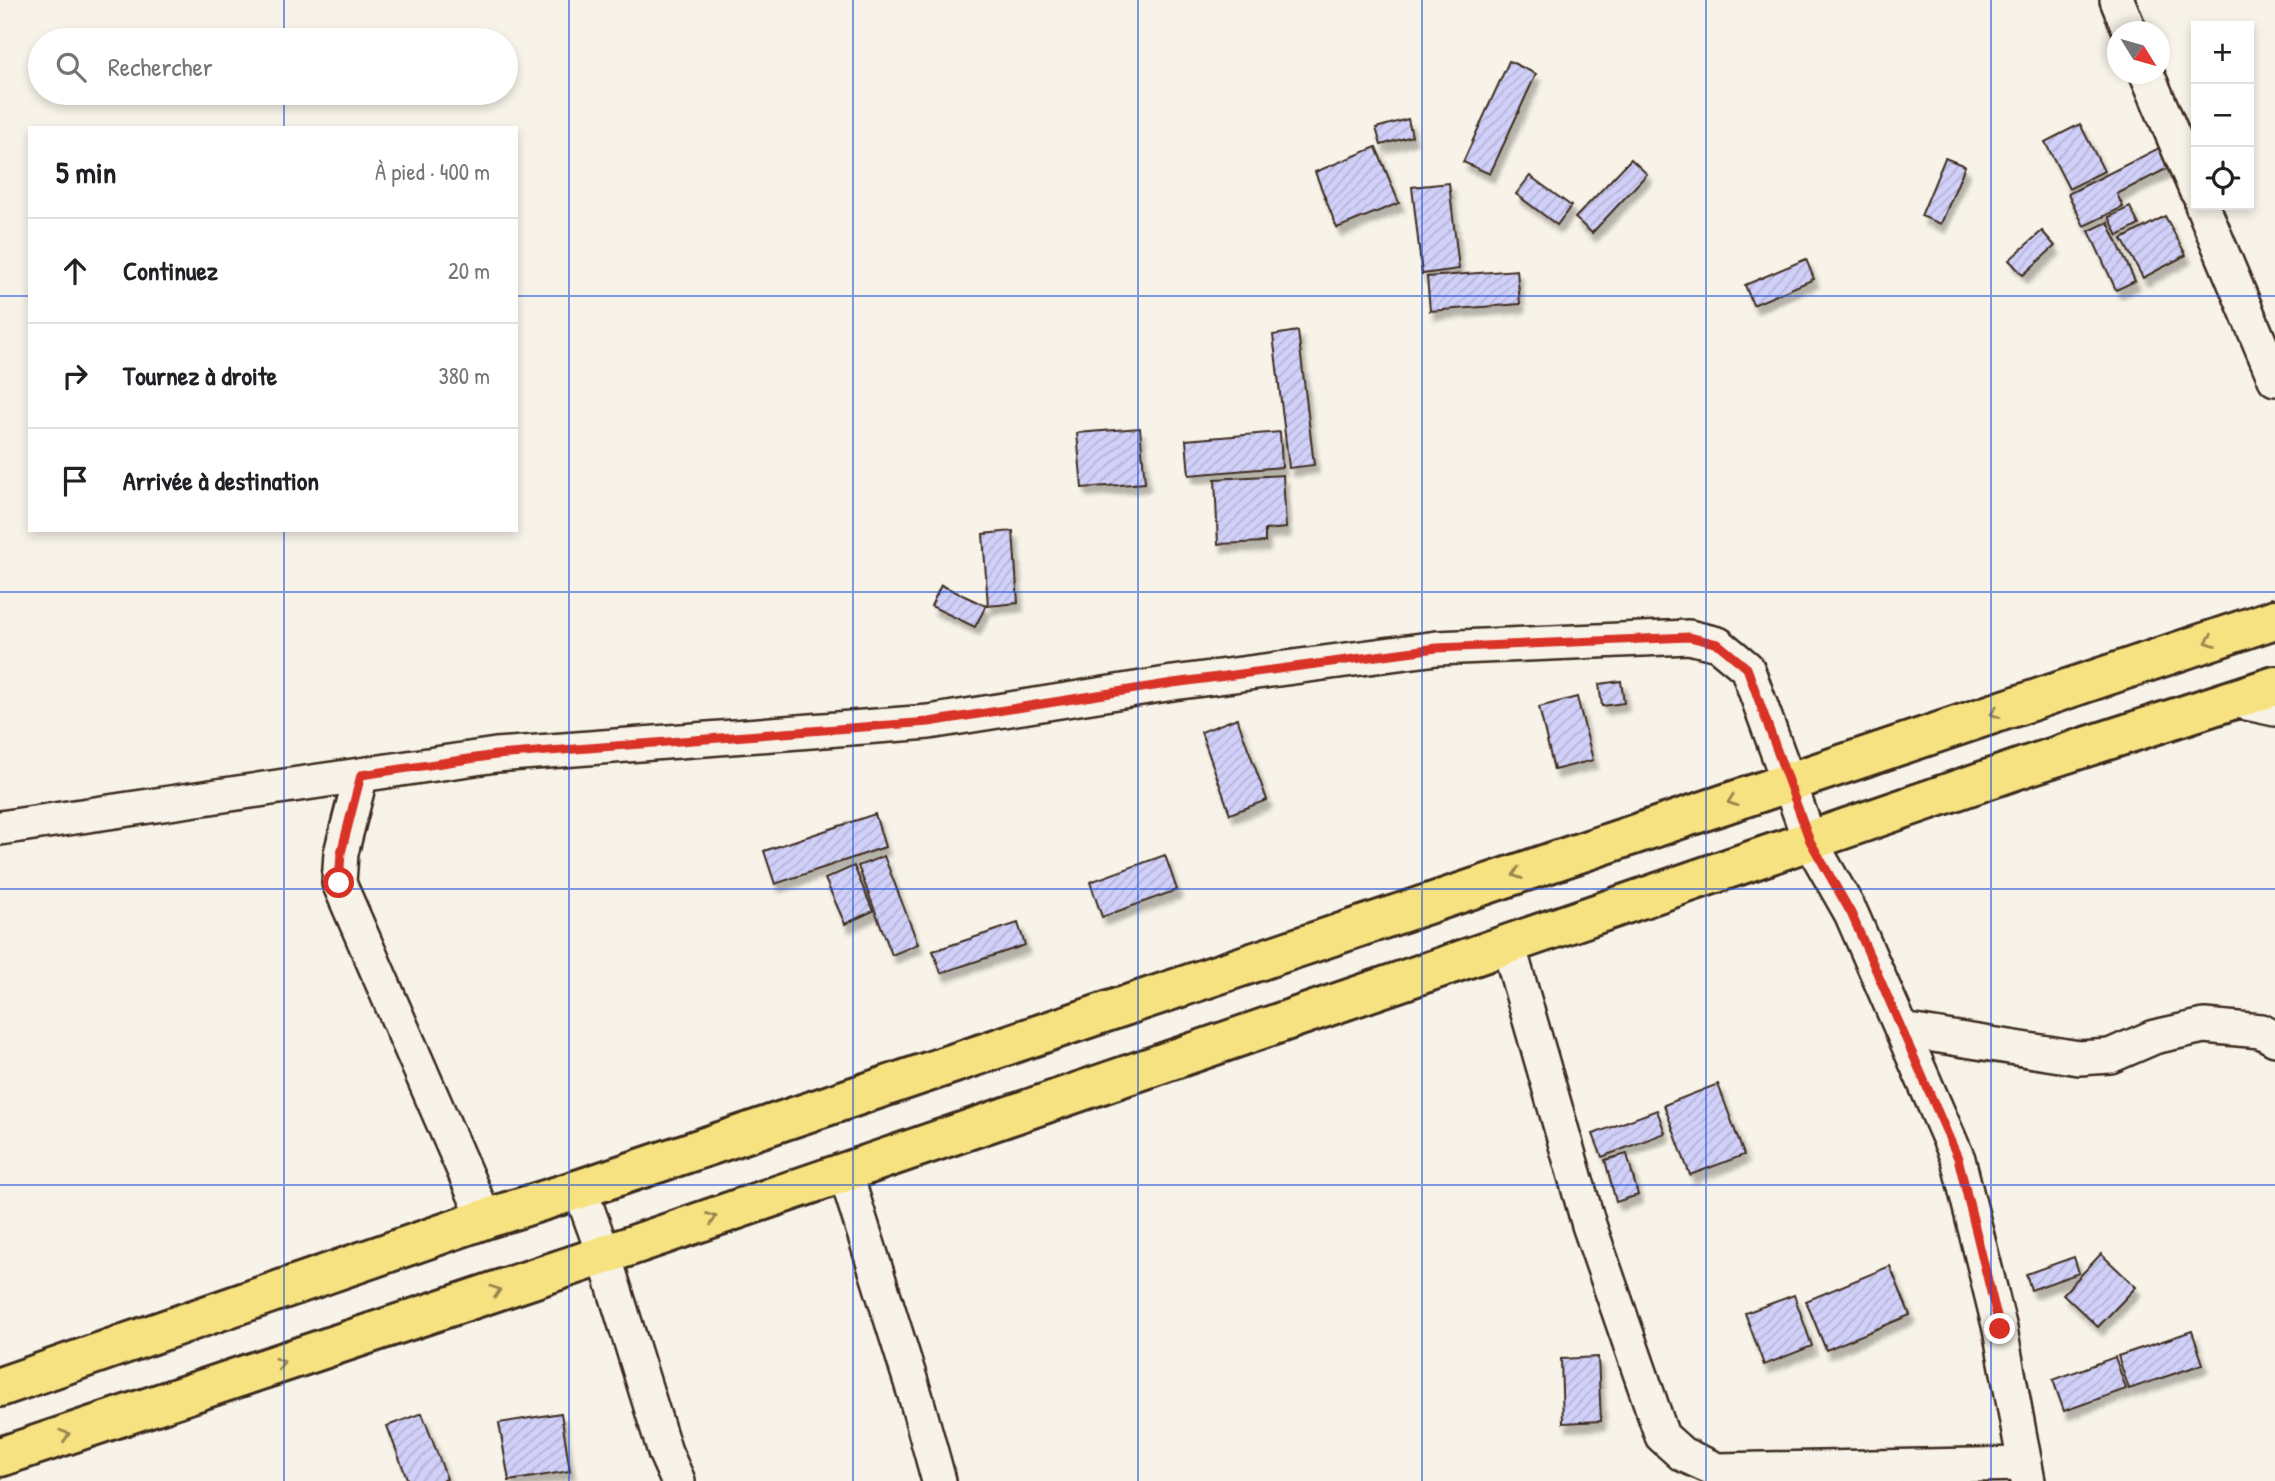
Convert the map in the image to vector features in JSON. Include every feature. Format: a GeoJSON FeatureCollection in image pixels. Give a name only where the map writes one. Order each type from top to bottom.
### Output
{"type":"FeatureCollection","features":[{"type":"Feature","properties":{"kind":"highway"},"geometry":{"type":"LineString","coordinates":[[0,1387],[485,1219],[2275,619]]}},
{"type":"Feature","properties":{"kind":"highway"},"geometry":{"type":"LineString","coordinates":[[0,1457],[604,1255],[2027,766],[2275,686]]}},
{"type":"Feature","properties":{"kind":"street"},"geometry":{"type":"LineString","coordinates":[[2117,0],[2126,21]]}},
{"type":"Feature","properties":{"kind":"street"},"geometry":{"type":"LineString","coordinates":[[2151,84],[2191,178]]}},
{"type":"Feature","properties":{"kind":"street"},"geometry":{"type":"LineString","coordinates":[[2204,210],[2275,379]]}},
{"type":"Feature","properties":{"kind":"street"},"geometry":{"type":"LineString","coordinates":[[0,828],[496,755],[929,722],[1173,683],[1437,648],[1689,637],[1718,644],[1747,668],[1810,841],[1851,913],[1958,1158],[2000,1329],[2026,1473],[1717,1470],[1682,1454],[1662,1436],[1589,1225],[1508,944]]}},
{"type":"Feature","properties":{"kind":"street"},"geometry":{"type":"LineString","coordinates":[[2233,700],[2275,709]]}},
{"type":"Feature","properties":{"kind":"street"},"geometry":{"type":"LineString","coordinates":[[361,775],[341,853],[339,883],[485,1219]]}},
{"type":"Feature","properties":{"kind":"street"},"geometry":{"type":"LineString","coordinates":[[1902,1030],[2079,1058],[2110,1056],[2154,1037],[2204,1026],[2261,1031],[2275,1039]]}},
{"type":"Feature","properties":{"kind":"street"},"geometry":{"type":"LineString","coordinates":[[845,1172],[916,1398],[939,1481]]}},
{"type":"Feature","properties":{"kind":"street"},"geometry":{"type":"LineString","coordinates":[[580,1189],[604,1255],[665,1452],[678,1481]]}},
{"type":"Feature","properties":{"kind":"building"},"geometry":{"type":"Polygon","coordinates":[[[1509,61],[1536,74],[1490,174],[1463,162],[1509,61]]]}},
{"type":"Feature","properties":{"kind":"building"},"geometry":{"type":"Polygon","coordinates":[[[1408,119],[1412,136],[1381,145],[1376,128],[1408,119]]]}},
{"type":"Feature","properties":{"kind":"building"},"geometry":{"type":"Polygon","coordinates":[[[2080,124],[2104,171],[2069,189],[2045,142],[2080,124]]]}},
{"type":"Feature","properties":{"kind":"building"},"geometry":{"type":"Polygon","coordinates":[[[1376,147],[1399,203],[1337,228],[1315,172],[1376,147]]]}},
{"type":"Feature","properties":{"kind":"building"},"geometry":{"type":"Polygon","coordinates":[[[2159,148],[2168,168],[2117,194],[2123,207],[2084,226],[2068,194],[2159,148]]]}},
{"type":"Feature","properties":{"kind":"building"},"geometry":{"type":"Polygon","coordinates":[[[1945,158],[1965,166],[1941,224],[1921,216],[1945,158]]]}},
{"type":"Feature","properties":{"kind":"building"},"geometry":{"type":"Polygon","coordinates":[[[1631,159],[1647,174],[1592,233],[1575,218],[1631,159]]]}},
{"type":"Feature","properties":{"kind":"building"},"geometry":{"type":"Polygon","coordinates":[[[1530,176],[1571,206],[1557,225],[1516,194],[1530,176]]]}},
{"type":"Feature","properties":{"kind":"building"},"geometry":{"type":"Polygon","coordinates":[[[1449,183],[1459,269],[1422,274],[1412,187],[1449,183]]]}},
{"type":"Feature","properties":{"kind":"building"},"geometry":{"type":"Polygon","coordinates":[[[2130,207],[2139,225],[2118,236],[2109,217],[2130,207]]]}},
{"type":"Feature","properties":{"kind":"building"},"geometry":{"type":"Polygon","coordinates":[[[2165,216],[2186,255],[2143,278],[2122,239],[2165,216]]]}},
{"type":"Feature","properties":{"kind":"building"},"geometry":{"type":"Polygon","coordinates":[[[2108,222],[2135,281],[2116,290],[2089,231],[2108,222]]]}},
{"type":"Feature","properties":{"kind":"building"},"geometry":{"type":"Polygon","coordinates":[[[2042,231],[2055,246],[2023,275],[2009,260],[2042,231]]]}},
{"type":"Feature","properties":{"kind":"building"},"geometry":{"type":"Polygon","coordinates":[[[1806,259],[1814,279],[1753,305],[1745,285],[1806,259]]]}},
{"type":"Feature","properties":{"kind":"building"},"geometry":{"type":"Polygon","coordinates":[[[1517,270],[1520,304],[1430,311],[1427,277],[1517,270]]]}},
{"type":"Feature","properties":{"kind":"building"},"geometry":{"type":"Polygon","coordinates":[[[1298,331],[1314,465],[1289,468],[1273,335],[1298,331]]]}},
{"type":"Feature","properties":{"kind":"building"},"geometry":{"type":"Polygon","coordinates":[[[1140,428],[1145,483],[1082,488],[1077,433],[1140,428]]]}},
{"type":"Feature","properties":{"kind":"building"},"geometry":{"type":"Polygon","coordinates":[[[1280,432],[1282,467],[1189,475],[1186,440],[1280,432]]]}},
{"type":"Feature","properties":{"kind":"building"},"geometry":{"type":"Polygon","coordinates":[[[1283,475],[1286,528],[1265,530],[1265,542],[1218,544],[1215,479],[1283,475]]]}},
{"type":"Feature","properties":{"kind":"building"},"geometry":{"type":"Polygon","coordinates":[[[1013,531],[1018,603],[988,606],[983,534],[1013,531]]]}},
{"type":"Feature","properties":{"kind":"building"},"geometry":{"type":"Polygon","coordinates":[[[941,585],[986,606],[975,627],[931,606],[941,585]]]}},
{"type":"Feature","properties":{"kind":"building"},"geometry":{"type":"Polygon","coordinates":[[[1621,681],[1624,703],[1602,706],[1599,684],[1621,681]]]}},
{"type":"Feature","properties":{"kind":"building"},"geometry":{"type":"Polygon","coordinates":[[[1577,697],[1593,760],[1554,770],[1539,707],[1577,697]]]}},
{"type":"Feature","properties":{"kind":"building"},"geometry":{"type":"Polygon","coordinates":[[[1237,718],[1267,800],[1230,814],[1201,732],[1237,718]]]}},
{"type":"Feature","properties":{"kind":"building"},"geometry":{"type":"Polygon","coordinates":[[[875,814],[885,847],[775,884],[764,851],[875,814]]]}},
{"type":"Feature","properties":{"kind":"building"},"geometry":{"type":"Polygon","coordinates":[[[1165,855],[1177,890],[1102,917],[1090,882],[1165,855]]]}},
{"type":"Feature","properties":{"kind":"building"},"geometry":{"type":"Polygon","coordinates":[[[884,856],[918,944],[892,955],[858,866],[884,856]]]}},
{"type":"Feature","properties":{"kind":"building"},"geometry":{"type":"Polygon","coordinates":[[[854,866],[873,911],[845,924],[825,879],[854,866]]]}},
{"type":"Feature","properties":{"kind":"building"},"geometry":{"type":"Polygon","coordinates":[[[1018,923],[1025,945],[941,973],[933,951],[1018,923]]]}},
{"type":"Feature","properties":{"kind":"building"},"geometry":{"type":"Polygon","coordinates":[[[1718,1084],[1744,1155],[1690,1175],[1664,1105],[1718,1084]]]}},
{"type":"Feature","properties":{"kind":"building"},"geometry":{"type":"Polygon","coordinates":[[[1657,1110],[1665,1133],[1602,1157],[1593,1134],[1657,1110]]]}},
{"type":"Feature","properties":{"kind":"building"},"geometry":{"type":"Polygon","coordinates":[[[1627,1154],[1638,1195],[1616,1202],[1605,1160],[1627,1154]]]}},
{"type":"Feature","properties":{"kind":"building"},"geometry":{"type":"Polygon","coordinates":[[[2101,1254],[2136,1287],[2098,1327],[2063,1294],[2101,1254]]]}},
{"type":"Feature","properties":{"kind":"building"},"geometry":{"type":"Polygon","coordinates":[[[2074,1257],[2079,1273],[2031,1290],[2026,1274],[2074,1257]]]}},
{"type":"Feature","properties":{"kind":"building"},"geometry":{"type":"Polygon","coordinates":[[[1890,1266],[1910,1315],[1826,1350],[1806,1301],[1890,1266]]]}},
{"type":"Feature","properties":{"kind":"building"},"geometry":{"type":"Polygon","coordinates":[[[1794,1295],[1812,1346],[1764,1365],[1745,1313],[1794,1295]]]}},
{"type":"Feature","properties":{"kind":"building"},"geometry":{"type":"Polygon","coordinates":[[[2192,1331],[2203,1364],[2129,1389],[2118,1356],[2192,1331]]]}},
{"type":"Feature","properties":{"kind":"building"},"geometry":{"type":"Polygon","coordinates":[[[1598,1357],[1601,1421],[1563,1423],[1561,1359],[1598,1357]]]}},
{"type":"Feature","properties":{"kind":"building"},"geometry":{"type":"Polygon","coordinates":[[[2115,1357],[2126,1389],[2064,1411],[2053,1380],[2115,1357]]]}},
{"type":"Feature","properties":{"kind":"building"},"geometry":{"type":"Polygon","coordinates":[[[422,1413],[447,1479],[442,1481],[408,1481],[387,1426],[422,1413]]]}},
{"type":"Feature","properties":{"kind":"building"},"geometry":{"type":"Polygon","coordinates":[[[561,1413],[570,1471],[509,1481],[499,1423],[561,1413]]]}},
{"type":"Feature","properties":{"kind":"route"},"geometry":{"type":"LineString","coordinates":[[339,883],[341,853],[361,775],[496,755],[929,722],[1173,683],[1437,648],[1689,637],[1718,644],[1747,668],[1810,841],[1851,913],[1958,1158],[2000,1329]]}}]}
